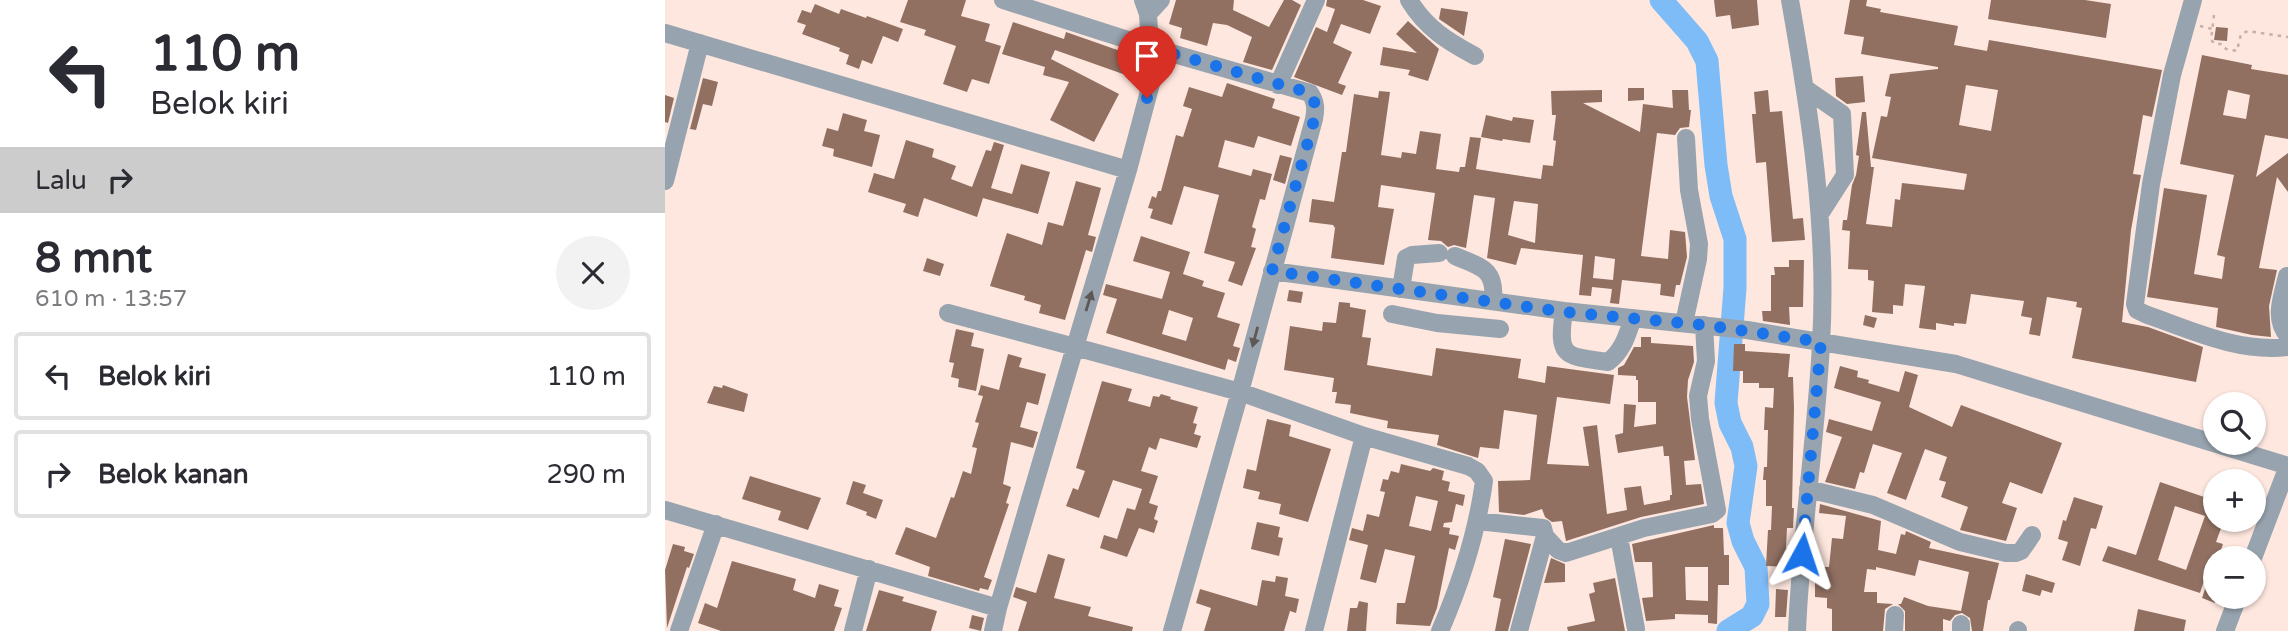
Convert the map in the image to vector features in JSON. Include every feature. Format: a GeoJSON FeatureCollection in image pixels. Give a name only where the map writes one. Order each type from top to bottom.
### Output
{"type":"FeatureCollection","features":[{"type":"Feature","properties":{"kind":"street"},"geometry":{"type":"LineString","coordinates":[[1003,0],[1155,49],[1310,93],[1315,104],[1240,392],[1172,631]]}},
{"type":"Feature","properties":{"kind":"street"},"geometry":{"type":"LineString","coordinates":[[993,631],[1128,170],[1155,49],[1146,7],[1161,0]]}},
{"type":"Feature","properties":{"kind":"street"},"geometry":{"type":"LineString","coordinates":[[1278,85],[1316,0]]}},
{"type":"Feature","properties":{"kind":"street"},"geometry":{"type":"LineString","coordinates":[[1409,0],[1432,30],[1445,40],[1475,55]]}},
{"type":"Feature","properties":{"kind":"street"},"geometry":{"type":"LineString","coordinates":[[1790,0],[1806,89],[1820,214],[1821,342],[1797,631]]}},
{"type":"Feature","properties":{"kind":"street"},"geometry":{"type":"LineString","coordinates":[[2193,0],[2172,75],[2151,184],[2135,304],[2137,310],[2145,314],[2207,336],[2247,347],[2288,347]]}},
{"type":"Feature","properties":{"kind":"street"},"geometry":{"type":"LineString","coordinates":[[665,33],[1128,170]]}},
{"type":"Feature","properties":{"kind":"street"},"geometry":{"type":"LineString","coordinates":[[665,181],[700,43]]}},
{"type":"Feature","properties":{"kind":"street"},"geometry":{"type":"LineString","coordinates":[[1806,89],[1842,114],[1845,175],[1820,214]]}},
{"type":"Feature","properties":{"kind":"street"},"geometry":{"type":"LineString","coordinates":[[1684,323],[1699,244],[1689,190],[1686,138]]}},
{"type":"Feature","properties":{"kind":"street"},"geometry":{"type":"LineString","coordinates":[[1401,289],[1406,258],[1412,255],[1447,254],[1484,269],[1491,275],[1495,284],[1493,300]]}},
{"type":"Feature","properties":{"kind":"street"},"geometry":{"type":"LineString","coordinates":[[1272,271],[1564,312],[1747,330],[1956,365],[2288,466],[2258,546]]}},
{"type":"Feature","properties":{"kind":"street"},"geometry":{"type":"LineString","coordinates":[[2287,276],[2279,310],[2280,321],[2288,336]]}},
{"type":"Feature","properties":{"kind":"street"},"geometry":{"type":"LineString","coordinates":[[1437,323],[1442,295]]}},
{"type":"Feature","properties":{"kind":"street"},"geometry":{"type":"LineString","coordinates":[[1564,312],[1560,337],[1562,347],[1576,358],[1608,362],[1617,356],[1623,346],[1633,318]]}},
{"type":"Feature","properties":{"kind":"street"},"geometry":{"type":"LineString","coordinates":[[948,313],[1240,392],[1364,436],[1468,466],[1477,471],[1484,481],[1477,521],[1448,614],[1440,631]]}},
{"type":"Feature","properties":{"kind":"street"},"geometry":{"type":"LineString","coordinates":[[1392,314],[1437,323],[1500,329]]}},
{"type":"Feature","properties":{"kind":"street"},"geometry":{"type":"LineString","coordinates":[[1477,521],[1539,526],[1558,550],[1566,553],[1644,528],[1712,514],[1717,510],[1700,419],[1699,396],[1709,325]]}},
{"type":"Feature","properties":{"kind":"street"},"geometry":{"type":"LineString","coordinates":[[1314,631],[1364,436]]}},
{"type":"Feature","properties":{"kind":"street"},"geometry":{"type":"LineString","coordinates":[[1808,489],[1873,505],[1960,542],[2006,553],[2021,551],[2032,535]]}},
{"type":"Feature","properties":{"kind":"street"},"geometry":{"type":"LineString","coordinates":[[665,510],[998,608]]}},
{"type":"Feature","properties":{"kind":"street"},"geometry":{"type":"LineString","coordinates":[[679,631],[716,524]]}},
{"type":"Feature","properties":{"kind":"street"},"geometry":{"type":"LineString","coordinates":[[1519,631],[1545,536]]}},
{"type":"Feature","properties":{"kind":"street"},"geometry":{"type":"LineString","coordinates":[[1619,537],[1636,629]]}},
{"type":"Feature","properties":{"kind":"street"},"geometry":{"type":"LineString","coordinates":[[853,631],[869,569]]}},
{"type":"Feature","properties":{"kind":"street"},"geometry":{"type":"LineString","coordinates":[[2225,631],[2233,609]]}},
{"type":"Feature","properties":{"kind":"path"},"geometry":{"type":"LineString","coordinates":[[2214,15],[2211,40],[2215,44],[2222,44],[2226,50],[2237,51],[2241,34],[2248,31],[2288,37]]}},
{"type":"Feature","properties":{"kind":"building"},"geometry":{"type":"Polygon","coordinates":[[[908,0],[966,0],[961,16],[990,24],[985,41],[1001,46],[989,84],[972,79],[967,92],[943,84],[956,46],[924,35],[926,30],[900,22],[908,0]]]}},
{"type":"Feature","properties":{"kind":"building"},"geometry":{"type":"Polygon","coordinates":[[[1176,0],[1234,0],[1233,10],[1269,27],[1284,0],[1292,0],[1301,5],[1272,70],[1243,62],[1252,37],[1227,25],[1213,23],[1207,46],[1180,38],[1182,28],[1169,24],[1176,0]]]}},
{"type":"Feature","properties":{"kind":"building"},"geometry":{"type":"Polygon","coordinates":[[[1327,0],[1363,0],[1381,6],[1370,34],[1341,24],[1333,43],[1352,52],[1338,83],[1346,86],[1342,95],[1294,77],[1316,27],[1327,32],[1335,9],[1326,6],[1327,0]]]}},
{"type":"Feature","properties":{"kind":"building"},"geometry":{"type":"Polygon","coordinates":[[[1714,0],[1757,0],[1759,25],[1732,29],[1730,15],[1716,17],[1714,0]]]}},
{"type":"Feature","properties":{"kind":"building"},"geometry":{"type":"Polygon","coordinates":[[[1850,0],[1867,0],[1866,6],[1881,9],[1880,12],[1958,26],[1954,45],[1987,51],[1989,40],[2162,70],[2152,117],[2143,115],[2133,174],[2141,175],[2131,230],[2122,322],[2148,327],[2203,347],[2196,382],[2072,358],[2082,308],[2076,307],[2077,302],[2047,297],[2040,336],[2029,334],[2032,318],[2021,316],[2024,301],[1971,294],[1966,324],[1954,323],[1954,326],[1936,323],[1936,330],[1919,328],[1925,286],[1905,284],[1903,306],[1893,305],[1893,314],[1872,312],[1874,281],[1868,280],[1868,270],[1848,269],[1850,231],[1842,230],[1843,220],[1847,220],[1856,175],[1862,112],[1866,112],[1871,167],[1874,167],[1866,224],[1892,227],[1895,199],[1900,200],[1902,183],[1964,190],[1967,174],[1872,158],[1881,116],[1887,117],[1891,97],[1885,96],[1890,74],[1938,67],[1861,54],[1864,37],[1844,34],[1850,0]],[[1966,85],[1959,125],[1991,131],[1998,90],[1966,85]]]}},
{"type":"Feature","properties":{"kind":"building"},"geometry":{"type":"Polygon","coordinates":[[[1991,0],[2085,0],[2111,4],[2106,38],[1988,19],[1991,0]]]}},
{"type":"Feature","properties":{"kind":"building"},"geometry":{"type":"Polygon","coordinates":[[[815,4],[839,14],[841,9],[903,29],[898,42],[883,36],[872,64],[862,60],[859,69],[846,64],[849,55],[839,51],[840,48],[802,34],[806,25],[797,22],[802,10],[811,13],[815,4]]]}},
{"type":"Feature","properties":{"kind":"building"},"geometry":{"type":"Polygon","coordinates":[[[1441,8],[1468,12],[1464,36],[1439,19],[1441,8]]]}},
{"type":"Feature","properties":{"kind":"building"},"geometry":{"type":"Polygon","coordinates":[[[1408,21],[1439,49],[1428,81],[1408,75],[1410,70],[1380,65],[1383,47],[1417,53],[1396,34],[1408,21]]]}},
{"type":"Feature","properties":{"kind":"building"},"geometry":{"type":"Polygon","coordinates":[[[1013,22],[1064,39],[1066,32],[1146,60],[1140,80],[1055,50],[1051,59],[1119,94],[1094,142],[1050,120],[1069,82],[1043,75],[1045,67],[1002,54],[1013,22]]]}},
{"type":"Feature","properties":{"kind":"building"},"geometry":{"type":"Polygon","coordinates":[[[2216,27],[2228,28],[2227,41],[2214,40],[2216,27]]]}},
{"type":"Feature","properties":{"kind":"building"},"geometry":{"type":"Polygon","coordinates":[[[2202,55],[2252,65],[2251,69],[2288,75],[2288,139],[2265,135],[2256,177],[2288,153],[2288,192],[2277,177],[2259,268],[2277,270],[2269,306],[2271,337],[2216,327],[2218,308],[2147,297],[2164,188],[2207,195],[2194,274],[2222,279],[2225,257],[2217,255],[2234,175],[2180,164],[2202,55]],[[2228,90],[2223,115],[2246,119],[2250,95],[2228,90]]]}},
{"type":"Feature","properties":{"kind":"building"},"geometry":{"type":"Polygon","coordinates":[[[1863,76],[1865,102],[1847,104],[1836,96],[1835,78],[1863,76]]]}},
{"type":"Feature","properties":{"kind":"building"},"geometry":{"type":"Polygon","coordinates":[[[703,78],[718,82],[712,106],[703,104],[696,130],[690,129],[703,78]]]}},
{"type":"Feature","properties":{"kind":"building"},"geometry":{"type":"Polygon","coordinates":[[[1227,83],[1275,99],[1272,108],[1300,117],[1291,146],[1258,136],[1254,148],[1225,140],[1218,167],[1251,176],[1253,169],[1272,174],[1265,200],[1260,199],[1252,227],[1256,229],[1251,247],[1256,248],[1242,286],[1228,281],[1235,262],[1204,253],[1219,195],[1184,186],[1172,225],[1150,218],[1153,209],[1148,208],[1152,196],[1156,198],[1158,191],[1161,191],[1176,135],[1183,137],[1192,109],[1183,106],[1189,87],[1222,97],[1227,83]]]}},
{"type":"Feature","properties":{"kind":"building"},"geometry":{"type":"Polygon","coordinates":[[[1628,88],[1644,88],[1644,100],[1628,101],[1628,88]]]}},
{"type":"Feature","properties":{"kind":"building"},"geometry":{"type":"Polygon","coordinates":[[[1602,90],[1602,102],[1583,103],[1640,132],[1643,104],[1673,108],[1672,90],[1688,90],[1691,110],[1689,127],[1680,128],[1675,135],[1657,133],[1641,256],[1668,259],[1670,230],[1685,232],[1687,257],[1674,297],[1660,295],[1661,284],[1622,280],[1619,304],[1610,303],[1612,289],[1592,287],[1591,296],[1579,295],[1583,255],[1521,248],[1516,265],[1487,258],[1495,198],[1474,195],[1466,248],[1454,245],[1448,247],[1441,241],[1428,240],[1435,193],[1381,185],[1378,207],[1394,209],[1384,265],[1331,258],[1335,228],[1333,225],[1309,222],[1312,199],[1334,202],[1342,152],[1346,152],[1354,94],[1378,98],[1379,91],[1390,92],[1381,155],[1401,158],[1402,152],[1416,154],[1420,131],[1441,134],[1436,169],[1459,172],[1460,167],[1465,167],[1470,137],[1481,138],[1476,169],[1541,179],[1543,165],[1553,166],[1556,141],[1553,140],[1556,115],[1552,115],[1551,91],[1602,90]],[[1514,201],[1508,235],[1535,243],[1538,204],[1514,201]],[[1595,256],[1593,278],[1613,280],[1615,259],[1595,256]]]}},
{"type":"Feature","properties":{"kind":"building"},"geometry":{"type":"Polygon","coordinates":[[[1768,90],[1770,112],[1782,111],[1793,219],[1803,218],[1805,240],[1772,242],[1766,162],[1756,163],[1752,114],[1756,114],[1754,92],[1768,90]]]}},
{"type":"Feature","properties":{"kind":"building"},"geometry":{"type":"Polygon","coordinates":[[[665,95],[674,98],[668,123],[665,122],[665,95]]]}},
{"type":"Feature","properties":{"kind":"building"},"geometry":{"type":"Polygon","coordinates":[[[843,113],[867,120],[864,131],[880,135],[872,167],[833,156],[834,149],[822,146],[827,128],[838,131],[843,113]]]}},
{"type":"Feature","properties":{"kind":"building"},"geometry":{"type":"Polygon","coordinates":[[[1486,115],[1512,121],[1513,117],[1534,120],[1530,143],[1481,137],[1486,115]]]}},
{"type":"Feature","properties":{"kind":"building"},"geometry":{"type":"Polygon","coordinates":[[[906,140],[934,149],[932,157],[956,166],[951,179],[972,187],[986,150],[991,151],[994,142],[1004,145],[991,188],[1012,194],[1021,164],[1050,172],[1038,214],[983,198],[977,217],[924,198],[918,217],[903,212],[906,204],[868,192],[874,173],[894,179],[906,140]]]}},
{"type":"Feature","properties":{"kind":"building"},"geometry":{"type":"Polygon","coordinates":[[[1280,155],[1292,158],[1285,184],[1273,180],[1280,155]]]}},
{"type":"Feature","properties":{"kind":"building"},"geometry":{"type":"Polygon","coordinates":[[[1076,181],[1101,188],[1088,235],[1096,237],[1092,252],[1086,250],[1065,320],[1039,313],[1041,305],[1024,300],[1025,296],[990,286],[1007,233],[1042,245],[1048,222],[1063,226],[1076,181]]]}},
{"type":"Feature","properties":{"kind":"building"},"geometry":{"type":"Polygon","coordinates":[[[1141,236],[1190,252],[1183,274],[1204,281],[1202,286],[1225,293],[1217,317],[1240,324],[1233,346],[1240,348],[1236,362],[1228,359],[1225,370],[1106,333],[1117,299],[1103,295],[1106,284],[1162,299],[1170,272],[1133,261],[1141,236]],[[1169,310],[1162,334],[1186,341],[1193,318],[1169,310]]]}},
{"type":"Feature","properties":{"kind":"building"},"geometry":{"type":"Polygon","coordinates":[[[927,258],[944,264],[940,276],[923,271],[927,258]]]}},
{"type":"Feature","properties":{"kind":"building"},"geometry":{"type":"Polygon","coordinates":[[[1789,260],[1804,260],[1803,307],[1789,307],[1790,325],[1763,321],[1762,311],[1771,311],[1771,275],[1775,275],[1774,267],[1789,267],[1789,260]]]}},
{"type":"Feature","properties":{"kind":"building"},"geometry":{"type":"Polygon","coordinates":[[[1289,290],[1303,292],[1301,303],[1287,301],[1289,290]]]}},
{"type":"Feature","properties":{"kind":"building"},"geometry":{"type":"Polygon","coordinates":[[[1339,302],[1350,303],[1350,307],[1366,310],[1362,337],[1371,338],[1367,365],[1432,376],[1436,348],[1521,359],[1518,378],[1545,383],[1547,366],[1614,375],[1610,404],[1557,397],[1547,464],[1589,466],[1583,427],[1597,425],[1607,514],[1627,510],[1624,488],[1641,486],[1644,505],[1670,500],[1672,495],[1669,456],[1664,456],[1663,446],[1618,453],[1615,435],[1623,433],[1624,404],[1636,405],[1634,427],[1656,424],[1656,402],[1638,402],[1636,376],[1618,375],[1618,368],[1624,365],[1634,347],[1641,347],[1641,337],[1651,337],[1651,343],[1693,346],[1694,362],[1688,380],[1687,397],[1695,460],[1684,461],[1686,485],[1701,484],[1704,504],[1641,517],[1566,541],[1562,521],[1552,522],[1545,517],[1542,509],[1524,515],[1499,512],[1498,481],[1530,480],[1537,415],[1504,410],[1499,449],[1480,447],[1478,458],[1437,445],[1439,435],[1387,428],[1388,421],[1350,413],[1351,405],[1335,403],[1337,392],[1332,392],[1334,378],[1284,370],[1290,326],[1322,331],[1323,322],[1336,323],[1339,302]]]}},
{"type":"Feature","properties":{"kind":"building"},"geometry":{"type":"Polygon","coordinates":[[[1865,315],[1877,318],[1874,328],[1863,325],[1865,315]]]}},
{"type":"Feature","properties":{"kind":"building"},"geometry":{"type":"Polygon","coordinates":[[[956,329],[974,333],[971,346],[984,349],[976,391],[958,387],[959,379],[951,377],[954,363],[949,362],[956,329]]]}},
{"type":"Feature","properties":{"kind":"building"},"geometry":{"type":"Polygon","coordinates":[[[1734,344],[1745,344],[1745,351],[1790,354],[1788,377],[1793,377],[1794,408],[1794,508],[1793,528],[1787,528],[1786,548],[1791,548],[1790,567],[1766,566],[1772,506],[1766,506],[1766,480],[1763,480],[1764,467],[1767,467],[1768,430],[1764,430],[1765,407],[1773,408],[1774,388],[1759,388],[1759,383],[1743,383],[1743,371],[1733,371],[1734,344]]]}},
{"type":"Feature","properties":{"kind":"building"},"geometry":{"type":"Polygon","coordinates":[[[1008,354],[1022,358],[1019,367],[1046,374],[1038,405],[1027,402],[1020,427],[1038,432],[1033,448],[1011,442],[1003,484],[1011,487],[1006,503],[1009,504],[984,577],[992,580],[988,590],[980,588],[979,591],[928,576],[930,567],[895,554],[906,527],[936,538],[963,471],[971,474],[977,448],[972,447],[979,423],[975,422],[983,396],[978,395],[981,385],[999,390],[1008,354]]]}},
{"type":"Feature","properties":{"kind":"building"},"geometry":{"type":"Polygon","coordinates":[[[1840,366],[1858,371],[1857,377],[1869,380],[1868,383],[1899,392],[1905,371],[1918,375],[1909,407],[1952,427],[1961,405],[2062,443],[2042,494],[2010,482],[2002,503],[2017,508],[2006,541],[1960,530],[1968,507],[1941,497],[1946,482],[1939,480],[1947,457],[1925,449],[1906,500],[1887,493],[1902,453],[1873,444],[1864,473],[1860,472],[1855,489],[1825,482],[1842,437],[1826,432],[1829,419],[1872,431],[1881,402],[1834,388],[1840,366]]]}},
{"type":"Feature","properties":{"kind":"building"},"geometry":{"type":"Polygon","coordinates":[[[1102,381],[1132,389],[1128,401],[1150,407],[1153,396],[1159,397],[1161,394],[1198,407],[1193,423],[1197,424],[1194,434],[1201,436],[1197,448],[1160,438],[1156,450],[1149,447],[1141,471],[1158,476],[1149,503],[1158,506],[1154,519],[1158,521],[1154,533],[1139,528],[1127,557],[1100,548],[1104,535],[1117,539],[1127,508],[1135,510],[1142,489],[1113,480],[1099,518],[1066,506],[1073,488],[1078,490],[1085,471],[1076,468],[1102,381]]]}},
{"type":"Feature","properties":{"kind":"building"},"geometry":{"type":"Polygon","coordinates":[[[723,385],[748,394],[744,412],[707,403],[714,386],[722,388],[723,385]]]}},
{"type":"Feature","properties":{"kind":"building"},"geometry":{"type":"Polygon","coordinates":[[[1267,419],[1291,425],[1289,436],[1331,449],[1308,522],[1279,514],[1281,504],[1258,499],[1260,492],[1243,488],[1247,469],[1256,471],[1267,419]]]}},
{"type":"Feature","properties":{"kind":"building"},"geometry":{"type":"Polygon","coordinates":[[[1401,464],[1430,471],[1433,468],[1444,471],[1442,480],[1450,482],[1448,491],[1465,495],[1463,506],[1456,504],[1452,522],[1444,523],[1443,527],[1450,528],[1449,534],[1459,536],[1455,550],[1449,548],[1437,608],[1430,626],[1396,624],[1397,603],[1405,603],[1415,556],[1385,549],[1376,583],[1360,579],[1368,545],[1349,540],[1352,528],[1363,531],[1367,514],[1379,517],[1385,492],[1380,491],[1383,479],[1388,480],[1391,471],[1399,473],[1401,464]],[[1416,496],[1409,526],[1431,531],[1438,501],[1416,496]]]}},
{"type":"Feature","properties":{"kind":"building"},"geometry":{"type":"Polygon","coordinates":[[[750,476],[821,498],[808,530],[778,520],[781,511],[742,499],[750,476]]]}},
{"type":"Feature","properties":{"kind":"building"},"geometry":{"type":"Polygon","coordinates":[[[853,481],[866,485],[863,493],[883,500],[876,519],[866,515],[867,512],[846,504],[853,481]]]}},
{"type":"Feature","properties":{"kind":"building"},"geometry":{"type":"Polygon","coordinates":[[[2160,482],[2203,497],[2203,515],[2175,506],[2158,560],[2186,570],[2203,522],[2203,532],[2220,532],[2216,542],[2223,544],[2203,546],[2203,584],[2200,593],[2102,561],[2108,546],[2136,555],[2160,482]]]}},
{"type":"Feature","properties":{"kind":"building"},"geometry":{"type":"Polygon","coordinates":[[[2074,497],[2103,506],[2096,529],[2091,528],[2080,566],[2062,560],[2068,542],[2058,539],[2074,497]]]}},
{"type":"Feature","properties":{"kind":"building"},"geometry":{"type":"Polygon","coordinates":[[[1820,504],[1881,521],[1878,550],[1896,554],[1901,534],[1905,535],[1906,531],[1931,542],[1929,548],[1999,563],[1988,600],[1983,631],[1972,631],[1970,618],[1962,613],[1955,615],[1950,621],[1943,619],[1943,631],[1905,631],[1905,611],[1898,604],[1901,604],[1904,597],[1928,606],[1961,611],[1969,572],[1919,560],[1915,576],[1876,567],[1876,570],[1867,569],[1864,592],[1877,592],[1877,603],[1893,604],[1885,609],[1883,631],[1832,631],[1832,609],[1827,608],[1827,598],[1815,597],[1815,567],[1829,567],[1832,538],[1843,539],[1846,516],[1819,513],[1820,504]]]}},
{"type":"Feature","properties":{"kind":"building"},"geometry":{"type":"Polygon","coordinates":[[[1257,522],[1280,527],[1278,537],[1283,538],[1279,556],[1251,549],[1257,522]]]}},
{"type":"Feature","properties":{"kind":"building"},"geometry":{"type":"Polygon","coordinates":[[[1714,525],[1714,528],[1723,528],[1724,555],[1729,555],[1729,585],[1718,585],[1717,624],[1708,623],[1708,615],[1675,614],[1675,619],[1646,621],[1642,598],[1653,597],[1652,562],[1635,562],[1632,544],[1714,525]],[[1685,567],[1686,600],[1708,601],[1708,567],[1685,567]]]}},
{"type":"Feature","properties":{"kind":"building"},"geometry":{"type":"Polygon","coordinates":[[[1505,539],[1531,544],[1508,631],[1495,631],[1501,599],[1493,597],[1505,539]]]}},
{"type":"Feature","properties":{"kind":"building"},"geometry":{"type":"Polygon","coordinates":[[[673,544],[685,547],[684,551],[694,554],[689,568],[687,567],[667,628],[665,570],[673,544]]]}},
{"type":"Feature","properties":{"kind":"building"},"geometry":{"type":"Polygon","coordinates":[[[1048,554],[1065,559],[1054,598],[1091,607],[1088,616],[1133,627],[1132,631],[1018,631],[1027,602],[1013,597],[1016,587],[1036,593],[1048,554]]]}},
{"type":"Feature","properties":{"kind":"building"},"geometry":{"type":"Polygon","coordinates":[[[1551,558],[1565,564],[1565,582],[1544,583],[1551,558]]]}},
{"type":"Feature","properties":{"kind":"building"},"geometry":{"type":"Polygon","coordinates":[[[732,561],[796,579],[793,590],[815,598],[819,584],[839,590],[834,606],[842,608],[834,631],[721,631],[698,623],[705,603],[717,608],[732,561]]]}},
{"type":"Feature","properties":{"kind":"building"},"geometry":{"type":"Polygon","coordinates":[[[2026,574],[2055,583],[2052,593],[2042,590],[2040,596],[2022,591],[2026,574]]]}},
{"type":"Feature","properties":{"kind":"building"},"geometry":{"type":"Polygon","coordinates":[[[1276,576],[1288,578],[1285,596],[1299,599],[1296,613],[1290,611],[1284,631],[1204,631],[1211,608],[1196,603],[1200,589],[1257,606],[1262,580],[1275,582],[1276,576]]]}},
{"type":"Feature","properties":{"kind":"building"},"geometry":{"type":"Polygon","coordinates":[[[1615,578],[1625,631],[1568,631],[1567,627],[1595,621],[1589,594],[1595,592],[1593,583],[1615,578]]]}},
{"type":"Feature","properties":{"kind":"building"},"geometry":{"type":"Polygon","coordinates":[[[1776,589],[1788,590],[1786,617],[1775,617],[1776,589]]]}},
{"type":"Feature","properties":{"kind":"building"},"geometry":{"type":"Polygon","coordinates":[[[879,590],[904,597],[902,601],[937,611],[931,631],[866,631],[879,590]]]}},
{"type":"Feature","properties":{"kind":"building"},"geometry":{"type":"Polygon","coordinates":[[[1359,601],[1368,603],[1366,631],[1347,631],[1350,608],[1357,608],[1359,601]]]}},
{"type":"Feature","properties":{"kind":"building"},"geometry":{"type":"Polygon","coordinates":[[[2138,609],[2186,620],[2184,631],[2134,631],[2138,609]]]}},
{"type":"Feature","properties":{"kind":"building"},"geometry":{"type":"Polygon","coordinates":[[[972,615],[984,618],[981,631],[969,628],[972,615]]]}},
{"type":"Feature","properties":{"kind":"waterway"},"geometry":{"type":"LineString","coordinates":[[1661,0],[1697,41],[1707,61],[1716,165],[1721,196],[1735,239],[1735,288],[1726,403],[1730,423],[1742,447],[1746,466],[1738,523],[1743,541],[1756,567],[1758,604],[1752,616],[1728,631]]}},
{"type":"Feature","properties":{"kind":"route"},"geometry":{"type":"LineString","coordinates":[[1147,98],[1160,50],[1310,93],[1315,104],[1314,120],[1272,271],[1564,312],[1747,330],[1821,342],[1802,554]]}}]}
